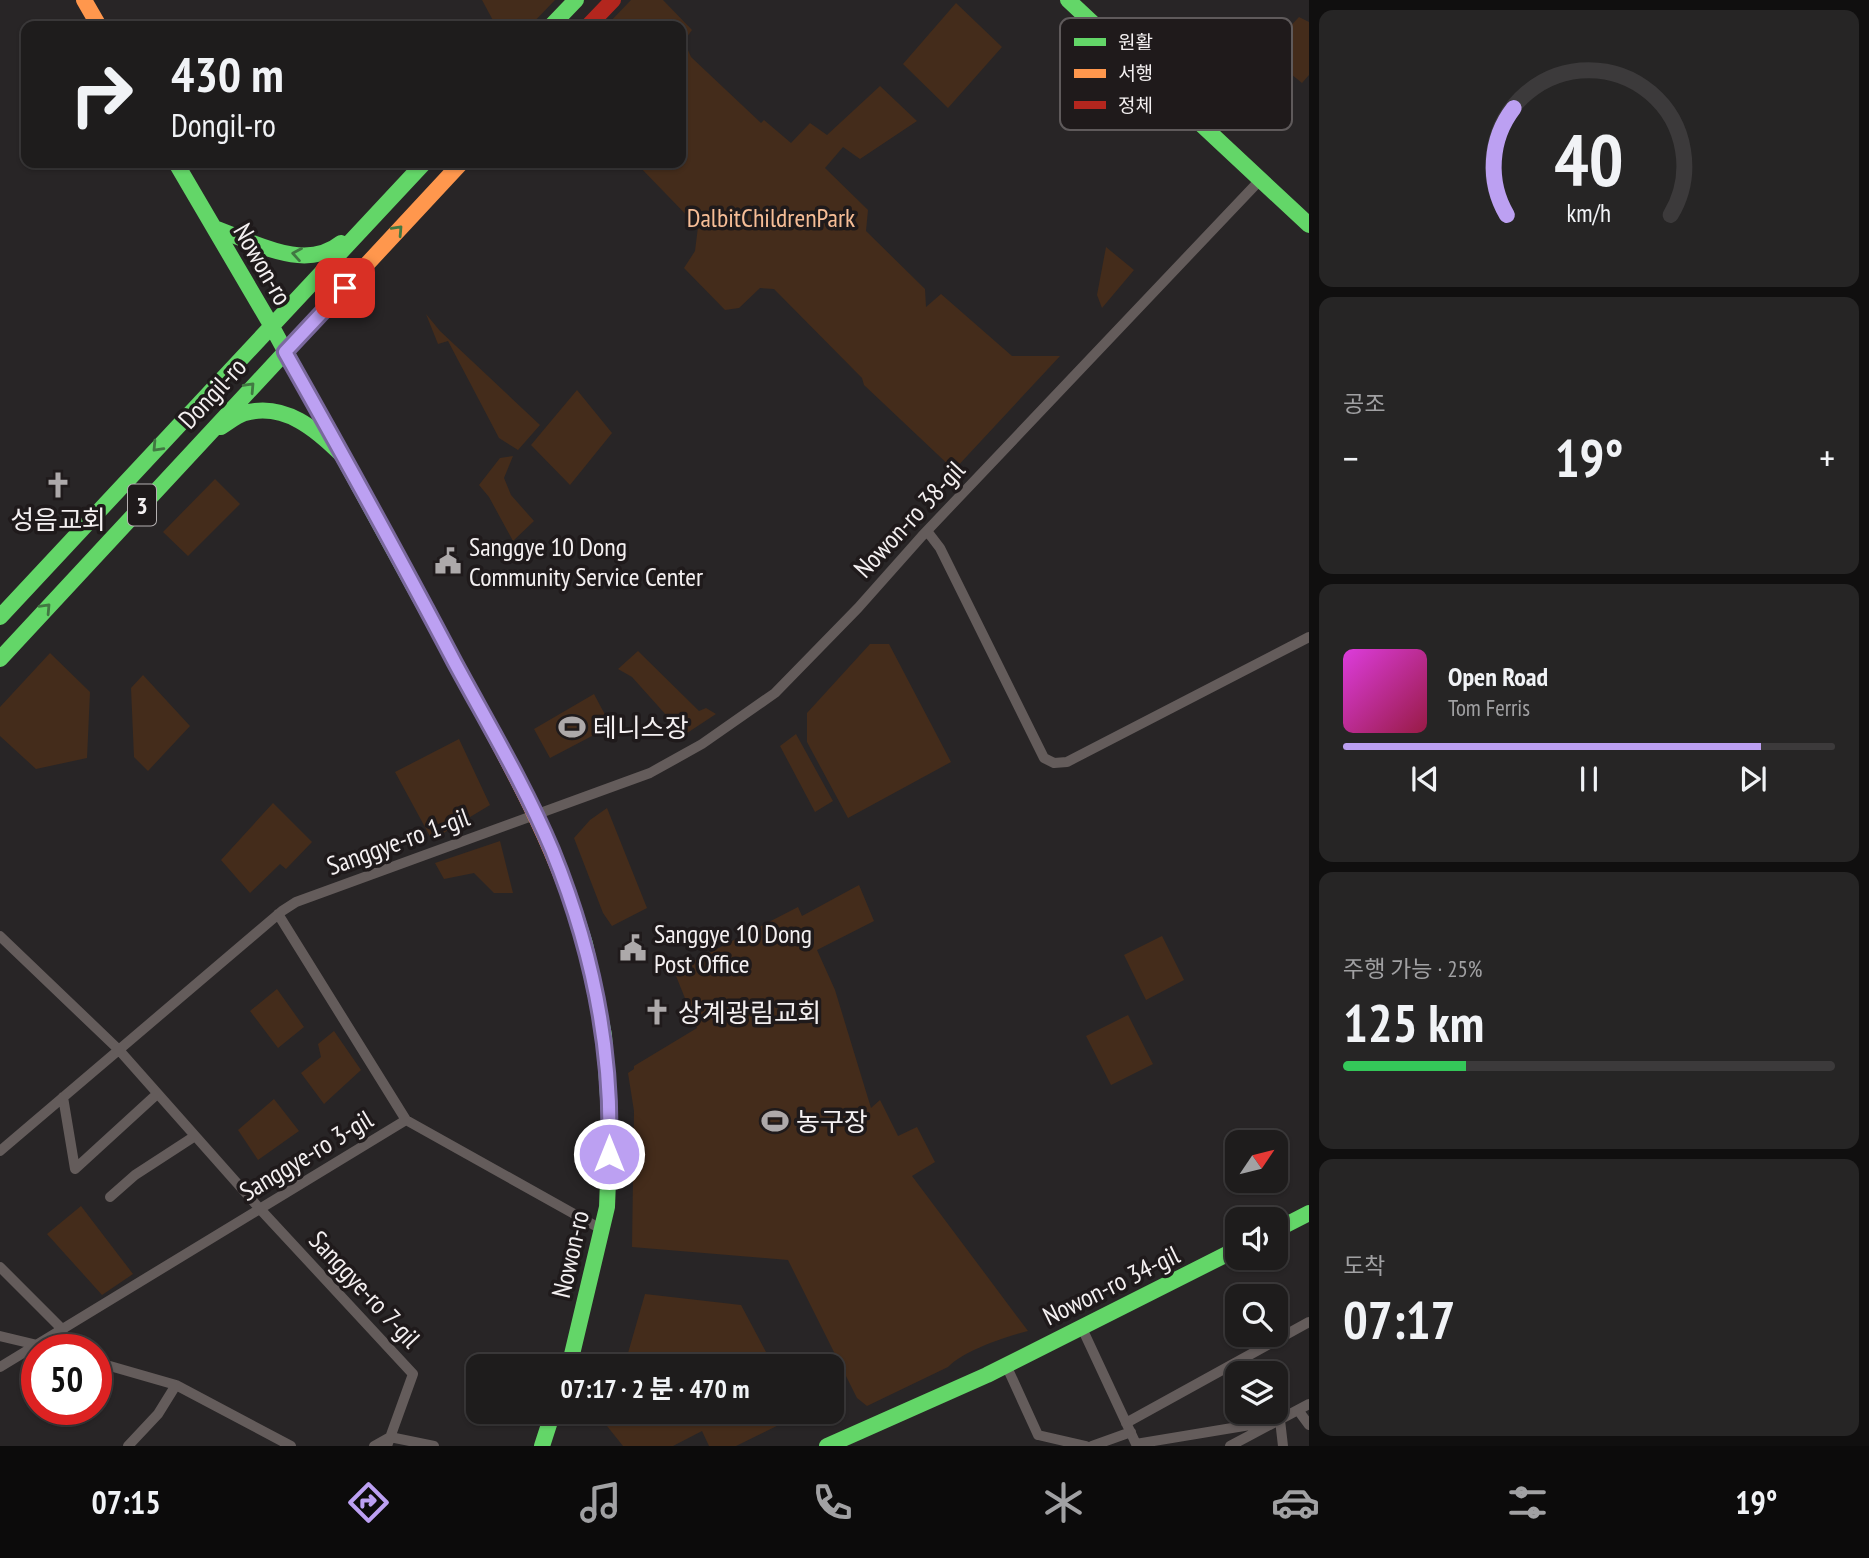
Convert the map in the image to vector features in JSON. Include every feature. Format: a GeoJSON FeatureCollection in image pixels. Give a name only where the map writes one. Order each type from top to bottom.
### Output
{"type":"FeatureCollection","features":[{"type":"Feature","properties":{"kind":"main road"},"geometry":{"type":"LineString","coordinates":[[84,0],[96,21]]}},
{"type":"Feature","properties":{"kind":"main road"},"geometry":{"type":"LineString","coordinates":[[556,21],[576,0]]}},
{"type":"Feature","properties":{"kind":"main road"},"geometry":{"type":"LineString","coordinates":[[593,21],[613,0]]}},
{"type":"Feature","properties":{"kind":"main road"},"geometry":{"type":"LineString","coordinates":[[1068,0],[1088,18]]}},
{"type":"Feature","properties":{"kind":"main road"},"geometry":{"type":"LineString","coordinates":[[1209,130],[1309,225]]}},
{"type":"Feature","properties":{"kind":"main road","name":"Nowon-ro"},"geometry":{"type":"LineString","coordinates":[[179,168],[271,325],[343,456],[536,816],[565,885],[584,944],[604,1035],[610,1128],[607,1208],[572,1354]]}},
{"type":"Feature","properties":{"kind":"main road","name":"Dongil-ro"},"geometry":{"type":"LineString","coordinates":[[1,613],[419,168]]}},
{"type":"Feature","properties":{"kind":"main road","name":"Dongil-ro"},"geometry":{"type":"LineString","coordinates":[[0,659],[456,168]]}},
{"type":"Feature","properties":{"kind":"main road"},"geometry":{"type":"LineString","coordinates":[[214,228],[287,252],[315,256],[330,252],[376,215]]}},
{"type":"Feature","properties":{"kind":"main road"},"geometry":{"type":"LineString","coordinates":[[203,438],[244,413],[268,411],[305,421],[343,456]]}},
{"type":"Feature","properties":{"kind":"main road"},"geometry":{"type":"LineString","coordinates":[[1288,1224],[1309,1213]]}},
{"type":"Feature","properties":{"kind":"main road","name":"Nowon-ro 34-gil"},"geometry":{"type":"LineString","coordinates":[[827,1446],[1006,1365],[1225,1255]]}},
{"type":"Feature","properties":{"kind":"main road"},"geometry":{"type":"LineString","coordinates":[[542,1446],[549,1424]]}},
{"type":"Feature","properties":{"kind":"street","name":"Nowon-ro 38-gil"},"geometry":{"type":"LineString","coordinates":[[536,816],[650,774],[702,744],[775,692],[858,608],[927,531],[1261,178]]}},
{"type":"Feature","properties":{"kind":"street"},"geometry":{"type":"LineString","coordinates":[[927,531],[940,548],[1044,758],[1054,764],[1067,762],[1309,637]]}},
{"type":"Feature","properties":{"kind":"street","name":"Sanggye-ro 1-gil"},"geometry":{"type":"LineString","coordinates":[[0,1151],[278,914],[296,902],[536,816]]}},
{"type":"Feature","properties":{"kind":"street"},"geometry":{"type":"LineString","coordinates":[[278,914],[406,1120]]}},
{"type":"Feature","properties":{"kind":"street"},"geometry":{"type":"LineString","coordinates":[[0,936],[119,1050],[260,1209]]}},
{"type":"Feature","properties":{"kind":"street"},"geometry":{"type":"LineString","coordinates":[[63,1097],[75,1169],[158,1094]]}},
{"type":"Feature","properties":{"kind":"street","name":"Sanggye-ro 3-gil"},"geometry":{"type":"LineString","coordinates":[[57,1334],[406,1120],[601,1229]]}},
{"type":"Feature","properties":{"kind":"street"},"geometry":{"type":"LineString","coordinates":[[110,1198],[135,1175],[195,1136]]}},
{"type":"Feature","properties":{"kind":"street","name":"Sanggye-ro 7-gil"},"geometry":{"type":"LineString","coordinates":[[260,1209],[413,1374],[389,1442]]}},
{"type":"Feature","properties":{"kind":"street"},"geometry":{"type":"LineString","coordinates":[[0,1267],[64,1330]]}},
{"type":"Feature","properties":{"kind":"street"},"geometry":{"type":"LineString","coordinates":[[1092,1446],[1309,1322]]}},
{"type":"Feature","properties":{"kind":"street"},"geometry":{"type":"LineString","coordinates":[[1081,1326],[1137,1445],[1257,1424]]}},
{"type":"Feature","properties":{"kind":"street"},"geometry":{"type":"LineString","coordinates":[[0,1336],[21,1341]]}},
{"type":"Feature","properties":{"kind":"street","name":"Sanggye-ro 3-gil"},"geometry":{"type":"LineString","coordinates":[[0,1367],[21,1355]]}},
{"type":"Feature","properties":{"kind":"street"},"geometry":{"type":"LineString","coordinates":[[1006,1365],[1038,1435],[1033,1446]]}},
{"type":"Feature","properties":{"kind":"street"},"geometry":{"type":"LineString","coordinates":[[112,1367],[176,1385],[290,1446]]}},
{"type":"Feature","properties":{"kind":"street"},"geometry":{"type":"LineString","coordinates":[[128,1446],[158,1414],[176,1385]]}},
{"type":"Feature","properties":{"kind":"street"},"geometry":{"type":"LineString","coordinates":[[1288,1416],[1309,1404]]}},
{"type":"Feature","properties":{"kind":"street"},"geometry":{"type":"LineString","coordinates":[[1298,1410],[1309,1425]]}},
{"type":"Feature","properties":{"kind":"street"},"geometry":{"type":"LineString","coordinates":[[1230,1446],[1272,1424]]}},
{"type":"Feature","properties":{"kind":"street"},"geometry":{"type":"LineString","coordinates":[[1280,1424],[1283,1446]]}},
{"type":"Feature","properties":{"kind":"street"},"geometry":{"type":"LineString","coordinates":[[1038,1435],[1086,1446]]}},
{"type":"Feature","properties":{"kind":"street"},"geometry":{"type":"LineString","coordinates":[[374,1446],[389,1442],[434,1446]]}},
{"type":"Feature","properties":{"kind":"green space"},"geometry":{"type":"Polygon","coordinates":[[[482,0],[555,0],[535,21],[493,21],[482,0]]]}},
{"type":"Feature","properties":{"kind":"green space","name":"DalbitChildrenPark"},"geometry":{"type":"Polygon","coordinates":[[[631,0],[663,0],[683,21],[611,21],[631,0]]]}},
{"type":"Feature","properties":{"kind":"green space"},"geometry":{"type":"Polygon","coordinates":[[[956,3],[1002,47],[948,108],[903,64],[956,3]]]}},
{"type":"Feature","properties":{"kind":"green space"},"geometry":{"type":"Polygon","coordinates":[[[1299,17],[1309,22],[1309,75],[1302,83],[1292,75],[1292,24],[1299,17]]]}},
{"type":"Feature","properties":{"kind":"green space","name":"DalbitChildrenPark"},"geometry":{"type":"Polygon","coordinates":[[[686,24],[692,30],[686,38],[686,24]]]}},
{"type":"Feature","properties":{"kind":"green space","name":"DalbitChildrenPark"},"geometry":{"type":"Polygon","coordinates":[[[686,46],[691,57],[761,123],[764,120],[791,143],[810,123],[827,135],[880,86],[917,121],[860,159],[843,147],[825,168],[868,210],[866,231],[925,289],[926,307],[941,294],[1012,356],[1060,356],[954,470],[864,385],[862,378],[774,289],[760,288],[739,308],[725,310],[684,268],[695,251],[698,227],[641,168],[686,168],[686,46]]]}},
{"type":"Feature","properties":{"kind":"green space"},"geometry":{"type":"Polygon","coordinates":[[[1106,247],[1134,270],[1102,308],[1097,295],[1106,247]]]}},
{"type":"Feature","properties":{"kind":"green space"},"geometry":{"type":"Polygon","coordinates":[[[426,314],[440,331],[540,425],[518,450],[499,438],[448,341],[438,344],[426,314]]]}},
{"type":"Feature","properties":{"kind":"green space"},"geometry":{"type":"Polygon","coordinates":[[[577,390],[612,433],[570,485],[531,445],[577,390]]]}},
{"type":"Feature","properties":{"kind":"green space"},"geometry":{"type":"Polygon","coordinates":[[[513,456],[504,478],[511,495],[534,521],[513,541],[489,497],[479,485],[500,458],[513,456]]]}},
{"type":"Feature","properties":{"kind":"green space"},"geometry":{"type":"Polygon","coordinates":[[[215,479],[240,504],[188,556],[163,532],[215,479]]]}},
{"type":"Feature","properties":{"kind":"green space"},"geometry":{"type":"Polygon","coordinates":[[[870,644],[889,644],[951,762],[848,818],[807,742],[807,713],[870,644]]]}},
{"type":"Feature","properties":{"kind":"green space"},"geometry":{"type":"Polygon","coordinates":[[[638,651],[699,711],[706,708],[716,714],[684,735],[632,677],[618,669],[638,651]]]}},
{"type":"Feature","properties":{"kind":"green space"},"geometry":{"type":"Polygon","coordinates":[[[50,653],[90,692],[87,758],[36,769],[0,736],[0,707],[50,653]]]}},
{"type":"Feature","properties":{"kind":"green space"},"geometry":{"type":"Polygon","coordinates":[[[143,675],[190,726],[148,771],[134,757],[131,688],[143,675]]]}},
{"type":"Feature","properties":{"kind":"green space","name":"테니스장"},"geometry":{"type":"Polygon","coordinates":[[[594,694],[611,726],[550,758],[534,729],[594,694]]]}},
{"type":"Feature","properties":{"kind":"green space"},"geometry":{"type":"Polygon","coordinates":[[[796,734],[833,801],[815,812],[780,746],[796,734]]]}},
{"type":"Feature","properties":{"kind":"green space"},"geometry":{"type":"Polygon","coordinates":[[[459,739],[490,805],[432,840],[395,772],[459,739]]]}},
{"type":"Feature","properties":{"kind":"green space"},"geometry":{"type":"Polygon","coordinates":[[[273,803],[312,842],[286,869],[280,864],[250,893],[221,860],[273,803]]]}},
{"type":"Feature","properties":{"kind":"green space"},"geometry":{"type":"Polygon","coordinates":[[[607,808],[647,908],[612,926],[603,913],[574,838],[590,820],[607,808]]]}},
{"type":"Feature","properties":{"kind":"green space"},"geometry":{"type":"Polygon","coordinates":[[[500,841],[513,893],[494,893],[474,873],[444,879],[435,863],[500,841]]]}},
{"type":"Feature","properties":{"kind":"green space"},"geometry":{"type":"Polygon","coordinates":[[[859,885],[874,921],[817,950],[835,990],[871,1108],[880,1100],[898,1136],[917,1127],[935,1162],[912,1176],[1028,1331],[975,1350],[948,1367],[867,1406],[857,1398],[844,1372],[844,1354],[835,1354],[788,1260],[632,1247],[634,1111],[628,1073],[634,1066],[697,1028],[674,971],[798,907],[802,916],[859,885]]]}},
{"type":"Feature","properties":{"kind":"green space"},"geometry":{"type":"Polygon","coordinates":[[[1162,936],[1184,980],[1146,1000],[1124,955],[1162,936]]]}},
{"type":"Feature","properties":{"kind":"green space"},"geometry":{"type":"Polygon","coordinates":[[[277,989],[304,1027],[278,1048],[250,1011],[277,989]]]}},
{"type":"Feature","properties":{"kind":"green space"},"geometry":{"type":"Polygon","coordinates":[[[1128,1015],[1153,1064],[1111,1085],[1086,1036],[1128,1015]]]}},
{"type":"Feature","properties":{"kind":"green space"},"geometry":{"type":"Polygon","coordinates":[[[334,1031],[361,1070],[324,1104],[301,1073],[321,1057],[318,1044],[334,1031]]]}},
{"type":"Feature","properties":{"kind":"green space"},"geometry":{"type":"Polygon","coordinates":[[[274,1099],[299,1131],[258,1160],[238,1130],[274,1099]]]}},
{"type":"Feature","properties":{"kind":"green space"},"geometry":{"type":"Polygon","coordinates":[[[81,1206],[133,1274],[102,1295],[47,1234],[81,1206]]]}},
{"type":"Feature","properties":{"kind":"green space"},"geometry":{"type":"Polygon","coordinates":[[[645,1294],[741,1305],[767,1354],[628,1354],[645,1294]]]}},
{"type":"Feature","properties":{"kind":"green space"},"geometry":{"type":"Polygon","coordinates":[[[781,1424],[736,1446],[709,1446],[702,1431],[673,1446],[623,1446],[607,1426],[781,1424]]]}},
{"type":"Feature","properties":{"kind":"traffic: fast"},"geometry":{"type":"LineString","coordinates":[[556,21],[576,0]]}},
{"type":"Feature","properties":{"kind":"traffic: fast"},"geometry":{"type":"LineString","coordinates":[[1068,0],[1087,18]]}},
{"type":"Feature","properties":{"kind":"traffic: fast"},"geometry":{"type":"LineString","coordinates":[[1207,130],[1309,225]]}},
{"type":"Feature","properties":{"kind":"traffic: fast"},"geometry":{"type":"LineString","coordinates":[[179,168],[271,325],[457,666]]}},
{"type":"Feature","properties":{"kind":"traffic: fast"},"geometry":{"type":"LineString","coordinates":[[0,617],[419,168]]}},
{"type":"Feature","properties":{"kind":"traffic: fast"},"geometry":{"type":"LineString","coordinates":[[214,228],[278,252],[295,255],[327,252],[341,243]]}},
{"type":"Feature","properties":{"kind":"traffic: fast"},"geometry":{"type":"LineString","coordinates":[[0,659],[289,348]]}},
{"type":"Feature","properties":{"kind":"traffic: fast"},"geometry":{"type":"LineString","coordinates":[[221,427],[245,413],[274,411],[311,428],[343,456]]}},
{"type":"Feature","properties":{"kind":"traffic: fast"},"geometry":{"type":"LineString","coordinates":[[572,1354],[607,1207],[610,1128],[604,1035],[585,944],[577,919]]}},
{"type":"Feature","properties":{"kind":"traffic: fast"},"geometry":{"type":"LineString","coordinates":[[1288,1224],[1309,1213]]}},
{"type":"Feature","properties":{"kind":"traffic: fast"},"geometry":{"type":"LineString","coordinates":[[827,1446],[987,1375],[1225,1255]]}},
{"type":"Feature","properties":{"kind":"traffic: fast"},"geometry":{"type":"LineString","coordinates":[[542,1446],[549,1424]]}},
{"type":"Feature","properties":{"kind":"traffic: slow"},"geometry":{"type":"LineString","coordinates":[[84,0],[96,21]]}},
{"type":"Feature","properties":{"kind":"traffic: slow"},"geometry":{"type":"LineString","coordinates":[[289,348],[456,168]]}},
{"type":"Feature","properties":{"kind":"traffic: slow"},"geometry":{"type":"LineString","coordinates":[[457,666],[538,821],[577,919]]}},
{"type":"Feature","properties":{"kind":"traffic: jam"},"geometry":{"type":"LineString","coordinates":[[593,21],[613,0]]}},
{"type":"Feature","properties":{"kind":"place","name":"성음교회"},"geometry":{"type":"Point","coordinates":[58,485]}},
{"type":"Feature","properties":{"kind":"place","name":"Sanggye 10 Dong Community Service Center"},"geometry":{"type":"Point","coordinates":[448,561]}},
{"type":"Feature","properties":{"kind":"place","name":"테니스장"},"geometry":{"type":"Point","coordinates":[572,727]}},
{"type":"Feature","properties":{"kind":"place","name":"Sanggye 10 Dong Post Office"},"geometry":{"type":"Point","coordinates":[633,948]}},
{"type":"Feature","properties":{"kind":"place","name":"상계광림교회"},"geometry":{"type":"Point","coordinates":[657,1012]}},
{"type":"Feature","properties":{"kind":"place","name":"농구장"},"geometry":{"type":"Point","coordinates":[775,1121]}},
{"type":"Feature","properties":{"kind":"route"},"geometry":{"type":"LineString","coordinates":[[345,288],[285,352],[395,549],[518,779],[552,851],[584,944],[604,1035],[609,1154]]}}]}
